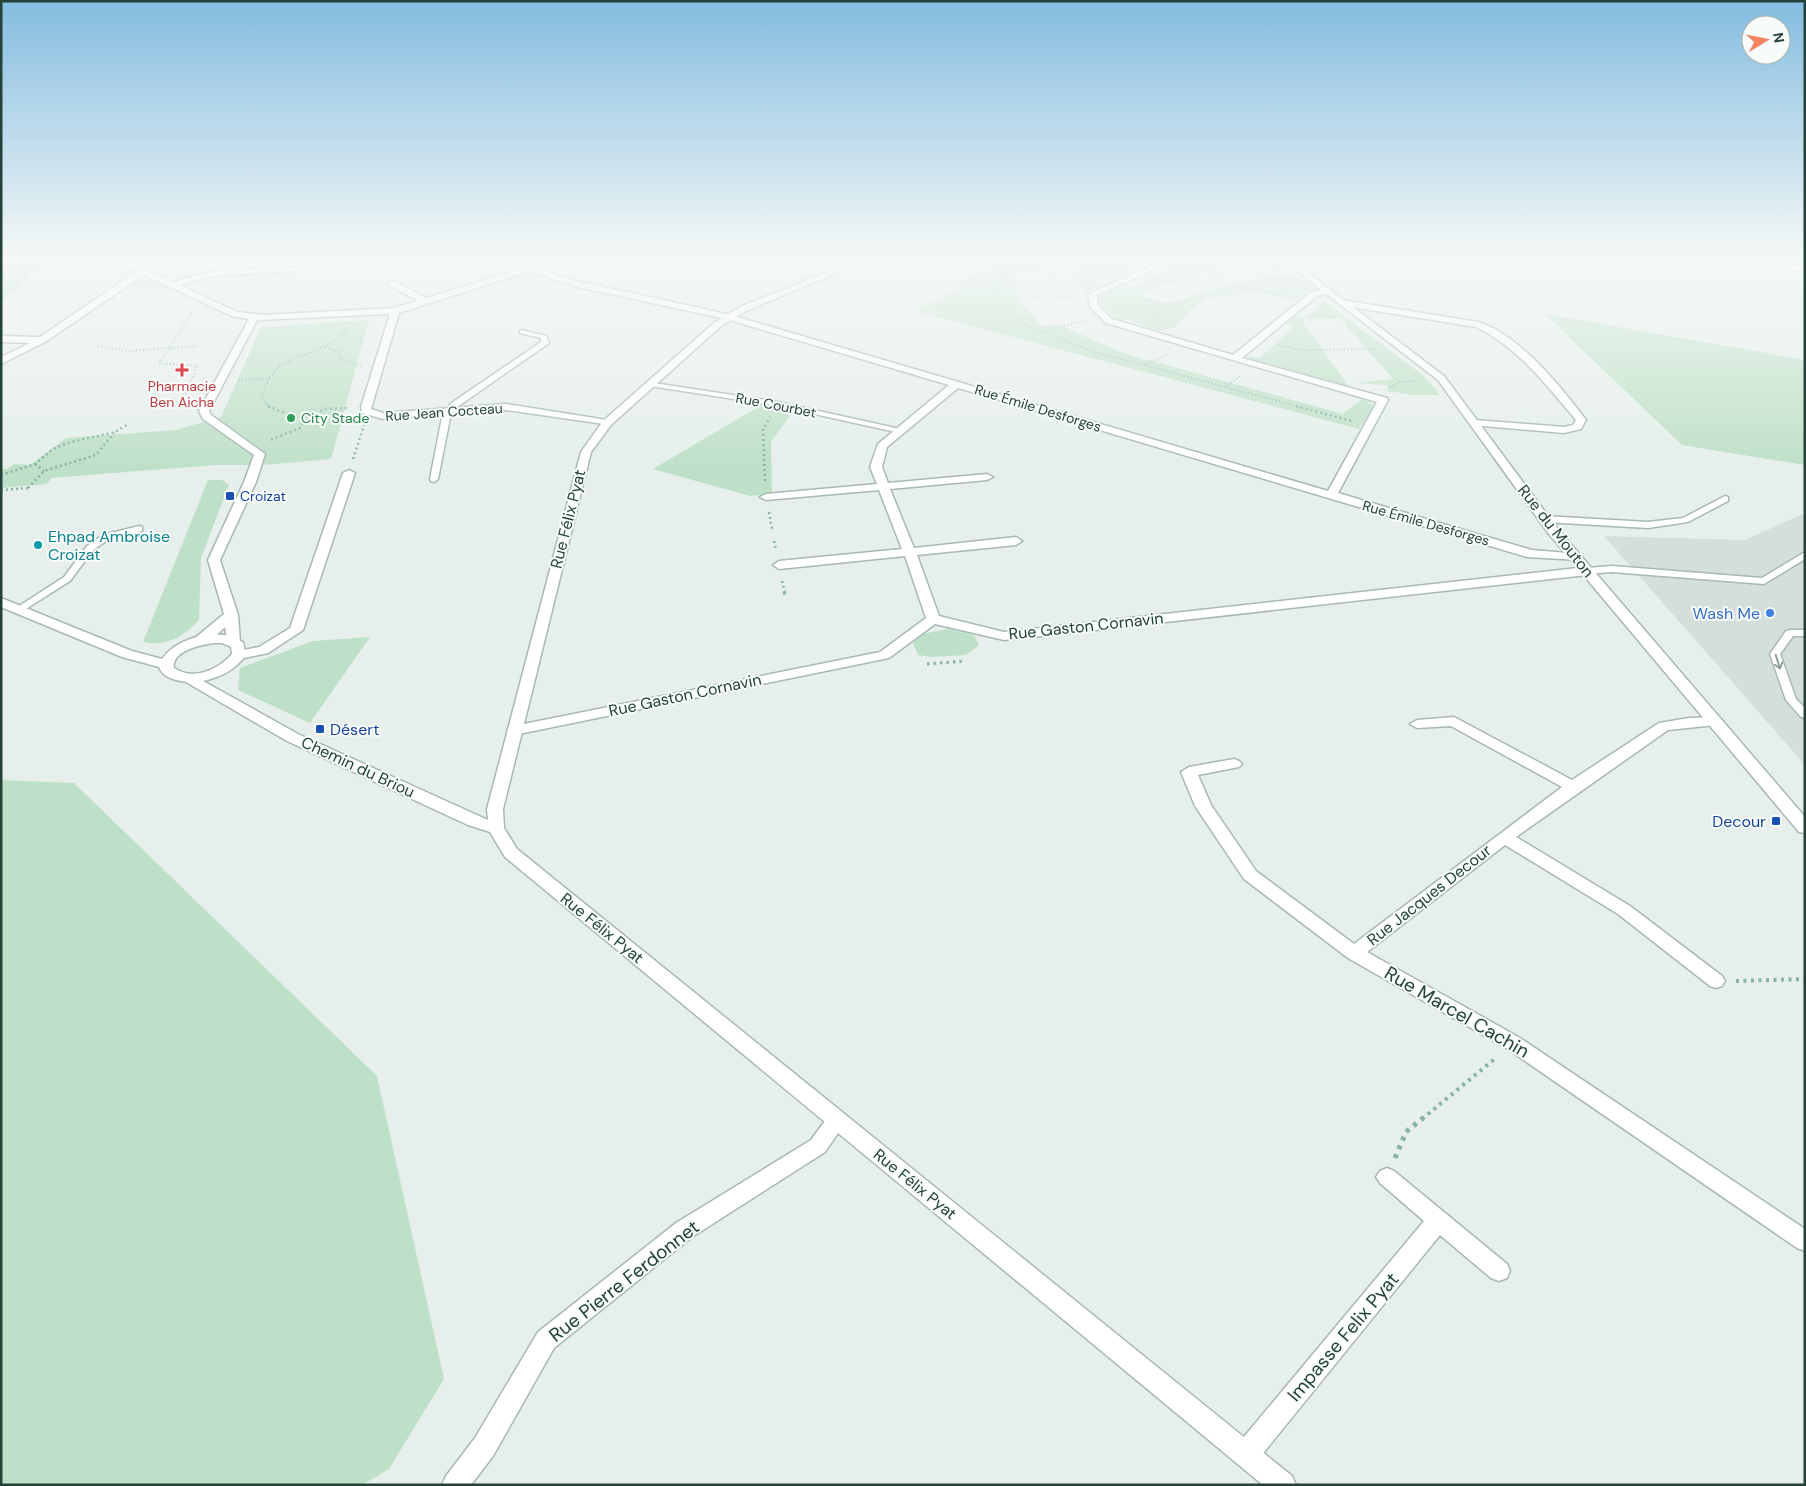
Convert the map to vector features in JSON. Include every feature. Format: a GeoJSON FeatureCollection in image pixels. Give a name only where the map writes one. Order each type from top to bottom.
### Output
{"type":"FeatureCollection","features":[{"type":"Feature","properties":{"kind":"street"},"geometry":{"type":"LineString","coordinates":[[1,361],[42,340],[58,328]]}},
{"type":"Feature","properties":{"kind":"street"},"geometry":{"type":"LineString","coordinates":[[233,642],[231,615],[214,560],[250,482],[260,454],[207,417],[204,411],[218,380],[248,328]]}},
{"type":"Feature","properties":{"kind":"street"},"geometry":{"type":"LineString","coordinates":[[368,410],[390,328]]}},
{"type":"Feature","properties":{"kind":"street","name":"Rue Félix Pyat"},"geometry":{"type":"LineString","coordinates":[[713,328],[607,423],[586,452],[495,809],[496,828],[511,853],[1284,1485]]}},
{"type":"Feature","properties":{"kind":"street","name":"Rue Émile Desforges"},"geometry":{"type":"LineString","coordinates":[[767,328],[1531,554],[1575,557]]}},
{"type":"Feature","properties":{"kind":"street"},"geometry":{"type":"LineString","coordinates":[[1132,328],[1383,400],[1332,496]]}},
{"type":"Feature","properties":{"kind":"street"},"geometry":{"type":"LineString","coordinates":[[1235,359],[1273,328]]}},
{"type":"Feature","properties":{"kind":"street","name":"Rue du Mouton"},"geometry":{"type":"LineString","coordinates":[[1376,328],[1443,380],[1544,519],[1609,599],[1716,721],[1805,828]]}},
{"type":"Feature","properties":{"kind":"street"},"geometry":{"type":"LineString","coordinates":[[1475,423],[1564,430],[1577,427],[1580,420],[1526,358],[1494,331],[1486,328]]}},
{"type":"Feature","properties":{"kind":"street"},"geometry":{"type":"LineString","coordinates":[[1,339],[42,340]]}},
{"type":"Feature","properties":{"kind":"street"},"geometry":{"type":"LineString","coordinates":[[933,619],[910,553],[876,467],[882,446],[957,384]]}},
{"type":"Feature","properties":{"kind":"street","name":"Rue Jean Cocteau"},"geometry":{"type":"LineString","coordinates":[[368,410],[383,416],[506,407],[607,423]]}},
{"type":"Feature","properties":{"kind":"street"},"geometry":{"type":"LineString","coordinates":[[189,678],[214,673],[226,668],[239,655],[263,650],[296,630],[349,473]]}},
{"type":"Feature","properties":{"kind":"street"},"geometry":{"type":"LineString","coordinates":[[766,497],[987,477]]}},
{"type":"Feature","properties":{"kind":"street"},"geometry":{"type":"LineString","coordinates":[[779,565],[1016,541]]}},
{"type":"Feature","properties":{"kind":"street","name":"Rue Gaston Cornavin"},"geometry":{"type":"LineString","coordinates":[[514,730],[884,655],[933,619],[1004,636],[1587,571]]}},
{"type":"Feature","properties":{"kind":"street"},"geometry":{"type":"LineString","coordinates":[[1,602],[127,654],[166,664],[174,652]]}},
{"type":"Feature","properties":{"kind":"street"},"geometry":{"type":"LineString","coordinates":[[200,641],[231,615]]}},
{"type":"Feature","properties":{"kind":"street"},"geometry":{"type":"LineString","coordinates":[[127,654],[174,652],[200,641],[213,639],[233,642],[238,645],[239,655]]}},
{"type":"Feature","properties":{"kind":"street","name":"Chemin du Briou"},"geometry":{"type":"LineString","coordinates":[[166,664],[171,674],[189,678],[223,700],[340,759],[474,821],[496,828]]}},
{"type":"Feature","properties":{"kind":"street"},"geometry":{"type":"LineString","coordinates":[[214,673],[223,700]]}},
{"type":"Feature","properties":{"kind":"street"},"geometry":{"type":"LineString","coordinates":[[1418,724],[1454,721],[1573,787]]}},
{"type":"Feature","properties":{"kind":"street","name":"Rue Jacques Decour"},"geometry":{"type":"LineString","coordinates":[[1354,953],[1504,837],[1573,787],[1664,726],[1689,722],[1716,721]]}},
{"type":"Feature","properties":{"kind":"street","name":"Rue Marcel Cachin"},"geometry":{"type":"LineString","coordinates":[[1234,764],[1188,772],[1203,806],[1250,875],[1354,953],[1514,1043],[1805,1241]]}},
{"type":"Feature","properties":{"kind":"street","name":"Rue Jacques Decour"},"geometry":{"type":"LineString","coordinates":[[1504,837],[1624,910],[1716,981]]}},
{"type":"Feature","properties":{"kind":"street","name":"Rue Pierre Ferdonnet"},"geometry":{"type":"LineString","coordinates":[[455,1485],[484,1447],[546,1340],[684,1230],[818,1146],[837,1120]]}},
{"type":"Feature","properties":{"kind":"street"},"geometry":{"type":"LineString","coordinates":[[1387,1177],[1500,1271]]}},
{"type":"Feature","properties":{"kind":"street","name":"Impasse Felix Pyat"},"geometry":{"type":"LineString","coordinates":[[1247,1453],[1438,1221]]}},
{"type":"Feature","properties":{"kind":"lane"},"geometry":{"type":"LineString","coordinates":[[434,479],[450,411],[453,406],[545,343],[544,337],[522,332]]}},
{"type":"Feature","properties":{"kind":"lane","name":"Rue Courbet"},"geometry":{"type":"LineString","coordinates":[[650,384],[778,404],[900,431]]}},
{"type":"Feature","properties":{"kind":"lane"},"geometry":{"type":"LineString","coordinates":[[1544,519],[1648,525],[1685,520],[1725,499]]}},
{"type":"Feature","properties":{"kind":"lane"},"geometry":{"type":"LineString","coordinates":[[18,610],[67,579],[90,548],[106,537],[139,529]]}},
{"type":"Feature","properties":{"kind":"lane"},"geometry":{"type":"LineString","coordinates":[[1587,571],[1612,569],[1764,581],[1805,555]]}},
{"type":"Feature","properties":{"kind":"lane"},"geometry":{"type":"LineString","coordinates":[[1805,633],[1790,633],[1775,654],[1792,700],[1805,715]]}},
{"type":"Feature","properties":{"kind":"path"},"geometry":{"type":"LineString","coordinates":[[178,405],[184,397],[197,366],[159,363],[181,328]]}},
{"type":"Feature","properties":{"kind":"path"},"geometry":{"type":"LineString","coordinates":[[303,421],[268,406],[261,398],[270,378],[287,362],[337,341],[347,328]]}},
{"type":"Feature","properties":{"kind":"path"},"geometry":{"type":"LineString","coordinates":[[1033,328],[1088,350],[1369,426]]}},
{"type":"Feature","properties":{"kind":"path"},"geometry":{"type":"LineString","coordinates":[[1043,332],[1057,328]]}},
{"type":"Feature","properties":{"kind":"path"},"geometry":{"type":"LineString","coordinates":[[1258,340],[1302,350],[1402,348]]}},
{"type":"Feature","properties":{"kind":"path"},"geometry":{"type":"LineString","coordinates":[[98,346],[127,351],[199,346]]}},
{"type":"Feature","properties":{"kind":"path"},"geometry":{"type":"LineString","coordinates":[[325,347],[338,351],[341,359],[356,366],[379,366]]}},
{"type":"Feature","properties":{"kind":"path"},"geometry":{"type":"LineString","coordinates":[[218,380],[270,378]]}},
{"type":"Feature","properties":{"kind":"path"},"geometry":{"type":"LineString","coordinates":[[1381,400],[1393,384],[1399,382],[1443,380]]}},
{"type":"Feature","properties":{"kind":"path"},"geometry":{"type":"LineString","coordinates":[[766,497],[763,430],[778,404]]}},
{"type":"Feature","properties":{"kind":"path"},"geometry":{"type":"LineString","coordinates":[[250,448],[300,428],[303,421],[324,409],[368,410],[349,473]]}},
{"type":"Feature","properties":{"kind":"path"},"geometry":{"type":"LineString","coordinates":[[1,475],[35,464],[53,449],[67,443],[115,432],[127,425]]}},
{"type":"Feature","properties":{"kind":"path"},"geometry":{"type":"LineString","coordinates":[[1,490],[28,490],[44,471],[96,455],[115,432]]}},
{"type":"Feature","properties":{"kind":"path"},"geometry":{"type":"LineString","coordinates":[[35,464],[44,471]]}},
{"type":"Feature","properties":{"kind":"path"},"geometry":{"type":"LineString","coordinates":[[927,664],[964,660]]}},
{"type":"Feature","properties":{"kind":"path"},"geometry":{"type":"LineString","coordinates":[[1716,981],[1805,979]]}},
{"type":"Feature","properties":{"kind":"path"},"geometry":{"type":"LineString","coordinates":[[1387,1177],[1406,1132],[1514,1043]]}},
{"type":"Feature","properties":{"kind":"shaded area"},"geometry":{"type":"Polygon","coordinates":[[[1805,513],[1805,765],[1604,536],[1745,540],[1805,513]]]}},
{"type":"Feature","properties":{"kind":"green space"},"geometry":{"type":"Polygon","coordinates":[[[260,328],[367,328],[331,459],[263,465],[215,465],[51,478],[47,484],[1,488],[1,469],[7,469],[14,464],[30,465],[66,438],[176,430],[221,417],[260,328]]]}},
{"type":"Feature","properties":{"kind":"green space"},"geometry":{"type":"Polygon","coordinates":[[[981,328],[1067,328],[1126,354],[1343,414],[1362,399],[1374,405],[1359,429],[981,328]]]}},
{"type":"Feature","properties":{"kind":"green space"},"geometry":{"type":"Polygon","coordinates":[[[1152,328],[1170,328],[1159,331],[1152,328]]]}},
{"type":"Feature","properties":{"kind":"green space"},"geometry":{"type":"Polygon","coordinates":[[[1292,328],[1307,328],[1351,389],[1250,359],[1249,356],[1260,358],[1292,328]]]}},
{"type":"Feature","properties":{"kind":"green space"},"geometry":{"type":"Polygon","coordinates":[[[1349,328],[1360,328],[1424,376],[1440,395],[1414,395],[1387,391],[1388,385],[1356,383],[1393,379],[1349,328]]]}},
{"type":"Feature","properties":{"kind":"green space"},"geometry":{"type":"Polygon","coordinates":[[[1560,328],[1626,328],[1805,360],[1805,465],[1682,445],[1560,328]]]}},
{"type":"Feature","properties":{"kind":"green space"},"geometry":{"type":"Polygon","coordinates":[[[763,404],[793,411],[771,442],[772,494],[750,496],[653,469],[763,404]]]}},
{"type":"Feature","properties":{"kind":"green space"},"geometry":{"type":"Polygon","coordinates":[[[208,480],[222,480],[229,485],[201,558],[199,620],[181,636],[167,642],[143,642],[208,480]]]}},
{"type":"Feature","properties":{"kind":"green space"},"geometry":{"type":"Polygon","coordinates":[[[948,629],[974,635],[979,645],[966,655],[932,657],[918,655],[913,643],[922,634],[948,629]]]}},
{"type":"Feature","properties":{"kind":"green space"},"geometry":{"type":"Polygon","coordinates":[[[370,637],[310,723],[238,690],[240,668],[313,641],[370,637]]]}},
{"type":"Feature","properties":{"kind":"green space"},"geometry":{"type":"Polygon","coordinates":[[[1,780],[74,783],[377,1076],[444,1379],[389,1469],[362,1485],[1,1485],[1,780]]]}},
{"type":"Feature","properties":{"kind":"place","name":"Pharmacie Ben Aicha"},"geometry":{"type":"Point","coordinates":[182,370]}},
{"type":"Feature","properties":{"kind":"place","name":"City Stade"},"geometry":{"type":"Point","coordinates":[291,418]}},
{"type":"Feature","properties":{"kind":"place","name":"Croizat"},"geometry":{"type":"Point","coordinates":[230,496]}},
{"type":"Feature","properties":{"kind":"place","name":"Ehpad Ambroise Croizat"},"geometry":{"type":"Point","coordinates":[38,545]}},
{"type":"Feature","properties":{"kind":"place","name":"Wash Me"},"geometry":{"type":"Point","coordinates":[1770,613]}},
{"type":"Feature","properties":{"kind":"place","name":"Désert"},"geometry":{"type":"Point","coordinates":[320,729]}},
{"type":"Feature","properties":{"kind":"place","name":"Decour"},"geometry":{"type":"Point","coordinates":[1776,821]}}]}
